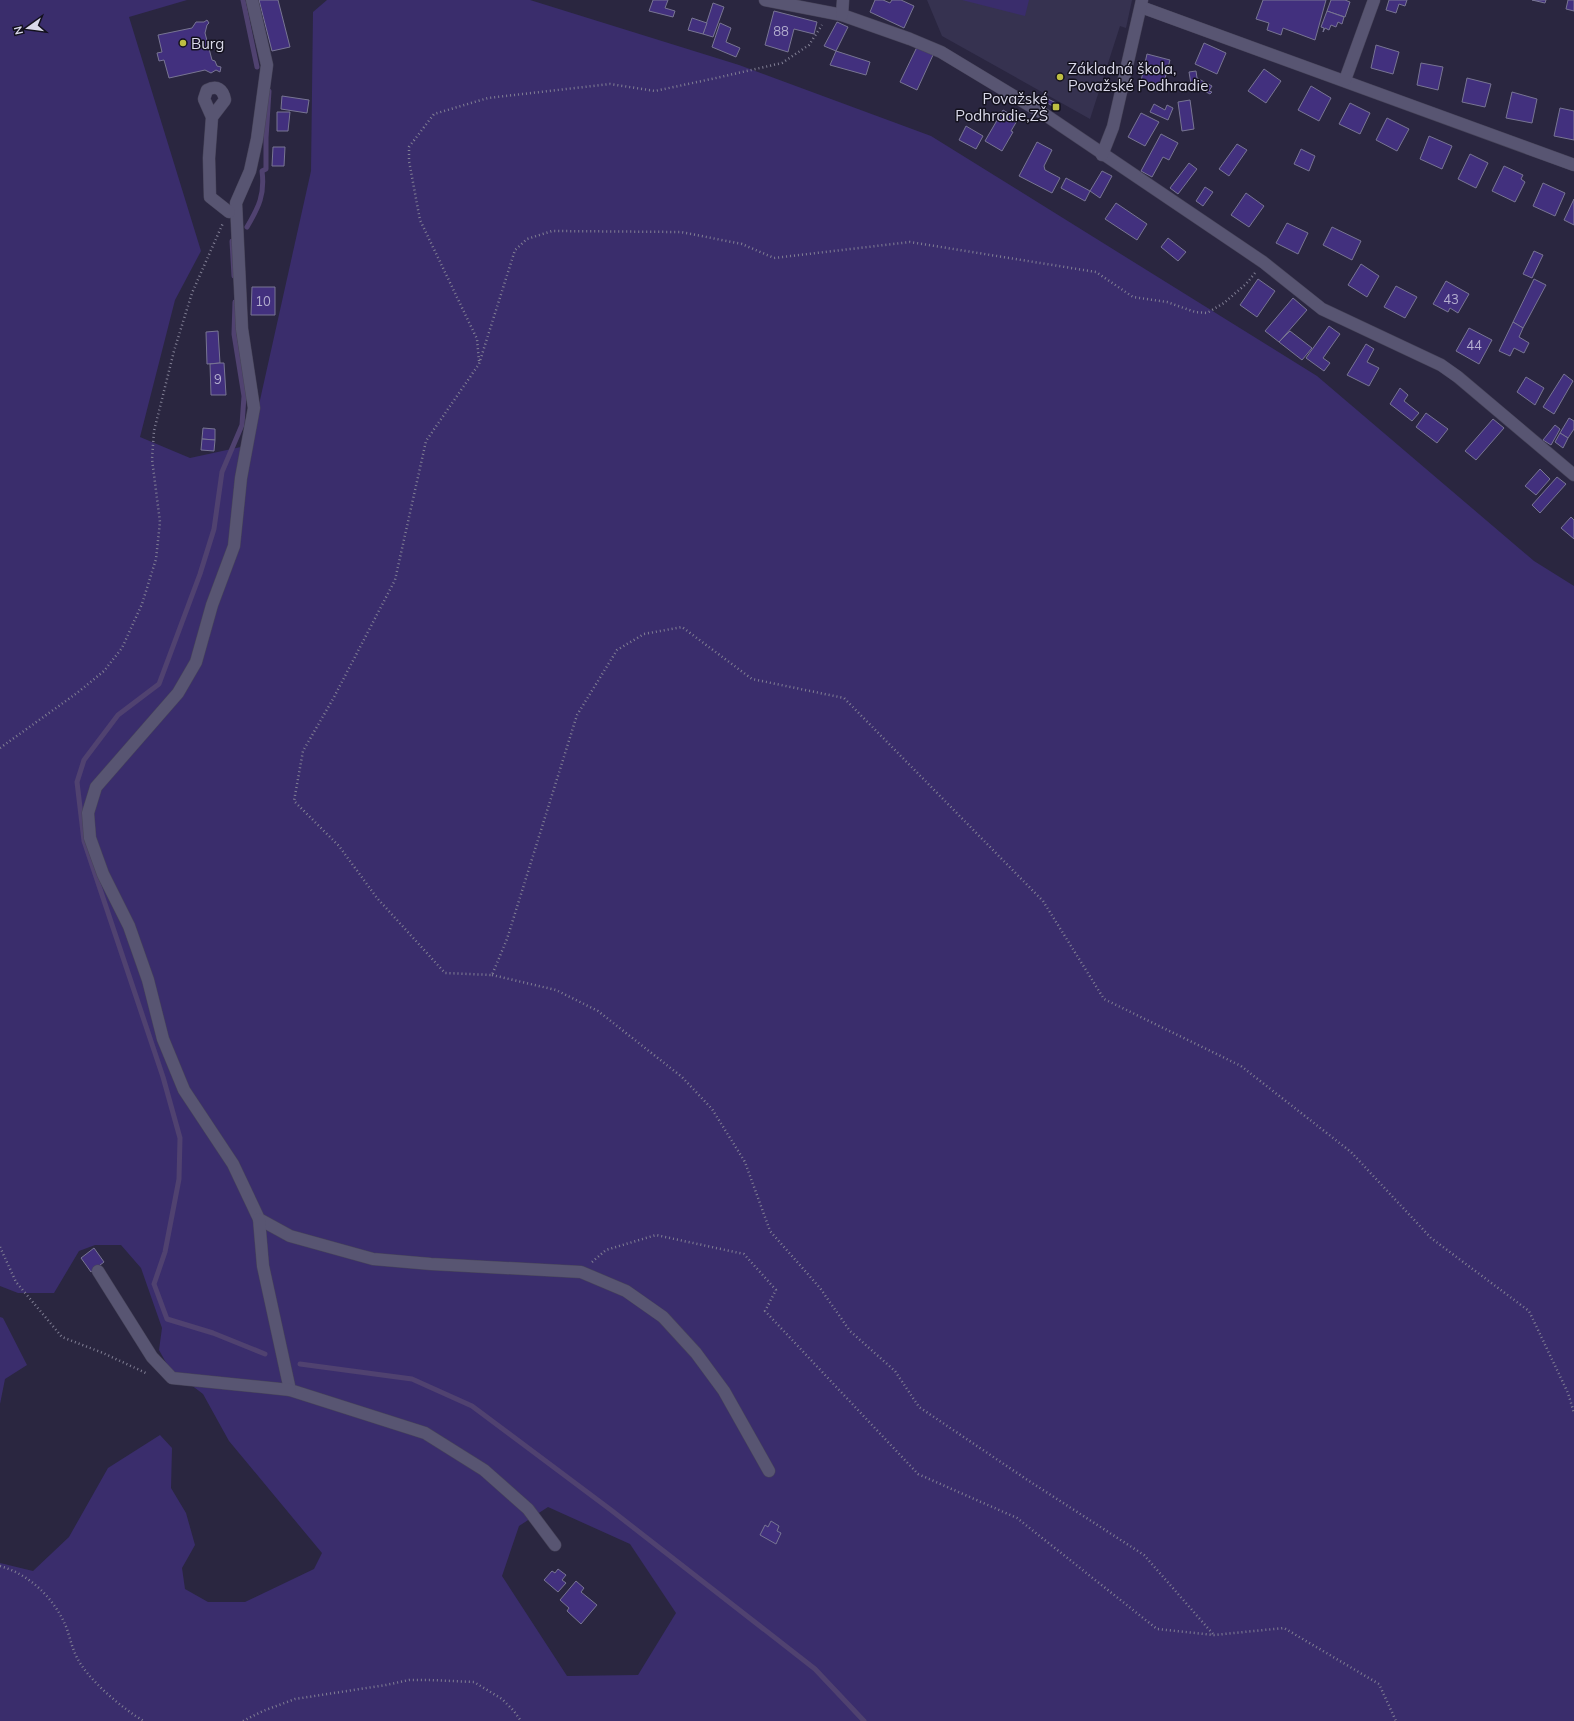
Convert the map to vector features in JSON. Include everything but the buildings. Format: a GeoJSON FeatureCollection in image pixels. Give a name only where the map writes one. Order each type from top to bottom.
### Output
{"type":"FeatureCollection","features":[{"type":"Feature","properties":{"kind":"street"},"geometry":{"type":"LineString","coordinates":[[252,0],[267,65],[257,139],[250,171],[236,203],[242,329],[254,408],[241,478],[234,546],[212,606],[196,662],[178,693],[96,787],[88,813],[90,838],[103,874],[129,926],[148,980],[163,1039],[184,1090],[233,1164],[259,1219],[263,1266],[290,1390]]}},
{"type":"Feature","properties":{"kind":"street"},"geometry":{"type":"LineString","coordinates":[[765,0],[836,14],[910,39],[941,52],[1047,116],[1102,155],[1263,262],[1322,309],[1422,355],[1458,377],[1574,475]]}},
{"type":"Feature","properties":{"kind":"street"},"geometry":{"type":"LineString","coordinates":[[836,14],[843,0]]}},
{"type":"Feature","properties":{"kind":"street"},"geometry":{"type":"LineString","coordinates":[[1345,80],[1374,0]]}},
{"type":"Feature","properties":{"kind":"street"},"geometry":{"type":"LineString","coordinates":[[1102,155],[1113,127],[1142,3],[1574,165]]}},
{"type":"Feature","properties":{"kind":"street"},"geometry":{"type":"LineString","coordinates":[[212,117],[209,158],[210,197],[229,212]]}},
{"type":"Feature","properties":{"kind":"street"},"geometry":{"type":"LineString","coordinates":[[259,1219],[290,1236],[373,1259],[431,1264],[581,1272],[626,1291],[663,1317],[696,1353],[724,1391],[769,1471]]}},
{"type":"Feature","properties":{"kind":"street"},"geometry":{"type":"LineString","coordinates":[[98,1270],[152,1357],[172,1378],[290,1390],[425,1433],[484,1470],[528,1509],[555,1545]]}},
{"type":"Feature","properties":{"kind":"path"},"geometry":{"type":"LineString","coordinates":[[479,364],[477,339],[420,220],[409,161],[409,147],[434,114],[488,98],[610,84],[654,91],[782,63],[809,44],[836,14]]}},
{"type":"Feature","properties":{"kind":"path"},"geometry":{"type":"LineString","coordinates":[[0,748],[77,693],[104,671],[122,648],[142,604],[156,559],[160,522],[152,459],[154,431],[174,351],[192,293],[229,212]]}},
{"type":"Feature","properties":{"kind":"path"},"geometry":{"type":"LineString","coordinates":[[1214,1635],[1144,1555],[1029,1481],[919,1407],[895,1371],[850,1331],[820,1288],[770,1231],[746,1162],[712,1109],[682,1076],[598,1011],[556,990],[492,975],[445,972],[378,898],[339,846],[294,801],[302,751],[333,699],[395,580],[426,441],[479,364],[515,250],[527,238],[552,231],[681,232],[742,244],[774,258],[910,242],[1096,272],[1133,297],[1167,302],[1195,312],[1208,313],[1224,303],[1246,284],[1263,262]]}},
{"type":"Feature","properties":{"kind":"path"},"geometry":{"type":"LineString","coordinates":[[492,975],[507,939],[577,715],[617,650],[644,634],[682,627],[752,679],[844,698],[1043,901],[1104,1000],[1241,1066],[1351,1152],[1431,1238],[1529,1311],[1568,1393],[1574,1413]]}},
{"type":"Feature","properties":{"kind":"path"},"geometry":{"type":"LineString","coordinates":[[581,1272],[606,1250],[656,1235],[744,1254],[776,1290],[765,1311],[918,1474],[1017,1518],[1158,1629],[1214,1635],[1284,1628],[1379,1684],[1396,1721]]}},
{"type":"Feature","properties":{"kind":"path"},"geometry":{"type":"LineString","coordinates":[[0,1247],[16,1282],[62,1337],[103,1353],[152,1376],[172,1378]]}},
{"type":"Feature","properties":{"kind":"path"},"geometry":{"type":"LineString","coordinates":[[0,1566],[35,1583],[57,1609],[82,1666],[96,1682],[133,1715],[144,1721]]}},
{"type":"Feature","properties":{"kind":"path"},"geometry":{"type":"LineString","coordinates":[[243,1721],[263,1711],[295,1699],[409,1680],[430,1680],[474,1682],[502,1699],[514,1710],[521,1721]]}},
{"type":"Feature","properties":{"kind":"shaded area"},"geometry":{"type":"Polygon","coordinates":[[[0,0],[187,0],[129,17],[201,251],[175,300],[140,437],[190,458],[250,445],[311,171],[313,12],[327,0],[530,0],[739,65],[931,136],[1317,376],[1534,561],[1574,586],[1574,1721],[0,1721],[0,1563],[33,1571],[69,1537],[108,1468],[160,1435],[172,1448],[171,1488],[186,1513],[195,1545],[182,1568],[185,1589],[208,1602],[245,1602],[314,1569],[322,1553],[229,1441],[203,1394],[169,1368],[159,1350],[162,1328],[141,1268],[121,1245],[95,1245],[79,1251],[54,1293],[18,1293],[0,1286],[0,0]],[[548,1507],[519,1526],[502,1576],[567,1676],[638,1675],[676,1613],[630,1544],[548,1507]]]}},
{"type":"Feature","properties":{"kind":"shaded area","name":"Základná škola, Považské Podhradie"},"geometry":{"type":"Polygon","coordinates":[[[927,0],[1132,0],[1126,28],[1120,26],[1090,119],[942,36],[927,0]]]}},
{"type":"Feature","properties":{"kind":"shaded area"},"geometry":{"type":"Polygon","coordinates":[[[962,0],[1029,0],[1025,16],[962,0]]]}},
{"type":"Feature","properties":{"kind":"shaded area"},"geometry":{"type":"Polygon","coordinates":[[[0,1317],[3,1318],[27,1365],[5,1379],[0,1404],[0,1317]]]}},
{"type":"Feature","properties":{"kind":"waterway"},"geometry":{"type":"LineString","coordinates":[[243,0],[257,67]]}},
{"type":"Feature","properties":{"kind":"waterway"},"geometry":{"type":"LineString","coordinates":[[247,227],[255,213],[262,194],[262,171],[266,169],[269,91]]}},
{"type":"Feature","properties":{"kind":"waterway"},"geometry":{"type":"LineString","coordinates":[[232,241],[234,276]]}},
{"type":"Feature","properties":{"kind":"waterway"},"geometry":{"type":"LineString","coordinates":[[235,302],[234,334],[244,396],[242,425],[222,472],[214,529],[200,574],[159,684],[118,715],[84,760],[77,782],[84,841],[163,1077],[180,1138],[179,1179],[165,1252],[154,1284],[167,1319],[213,1333],[265,1354]]}},
{"type":"Feature","properties":{"kind":"waterway"},"geometry":{"type":"LineString","coordinates":[[300,1364],[412,1379],[472,1406],[611,1510],[815,1669],[864,1721]]}},
{"type":"Feature","properties":{"kind":"place","name":"Burg"},"geometry":{"type":"Point","coordinates":[183,43]}},
{"type":"Feature","properties":{"kind":"place","name":"Základná škola, Považské Podhradie"},"geometry":{"type":"Point","coordinates":[1060,77]}},
{"type":"Feature","properties":{"kind":"place","name":"Považské Podhradie,ZŠ"},"geometry":{"type":"Point","coordinates":[1056,107]}}]}
